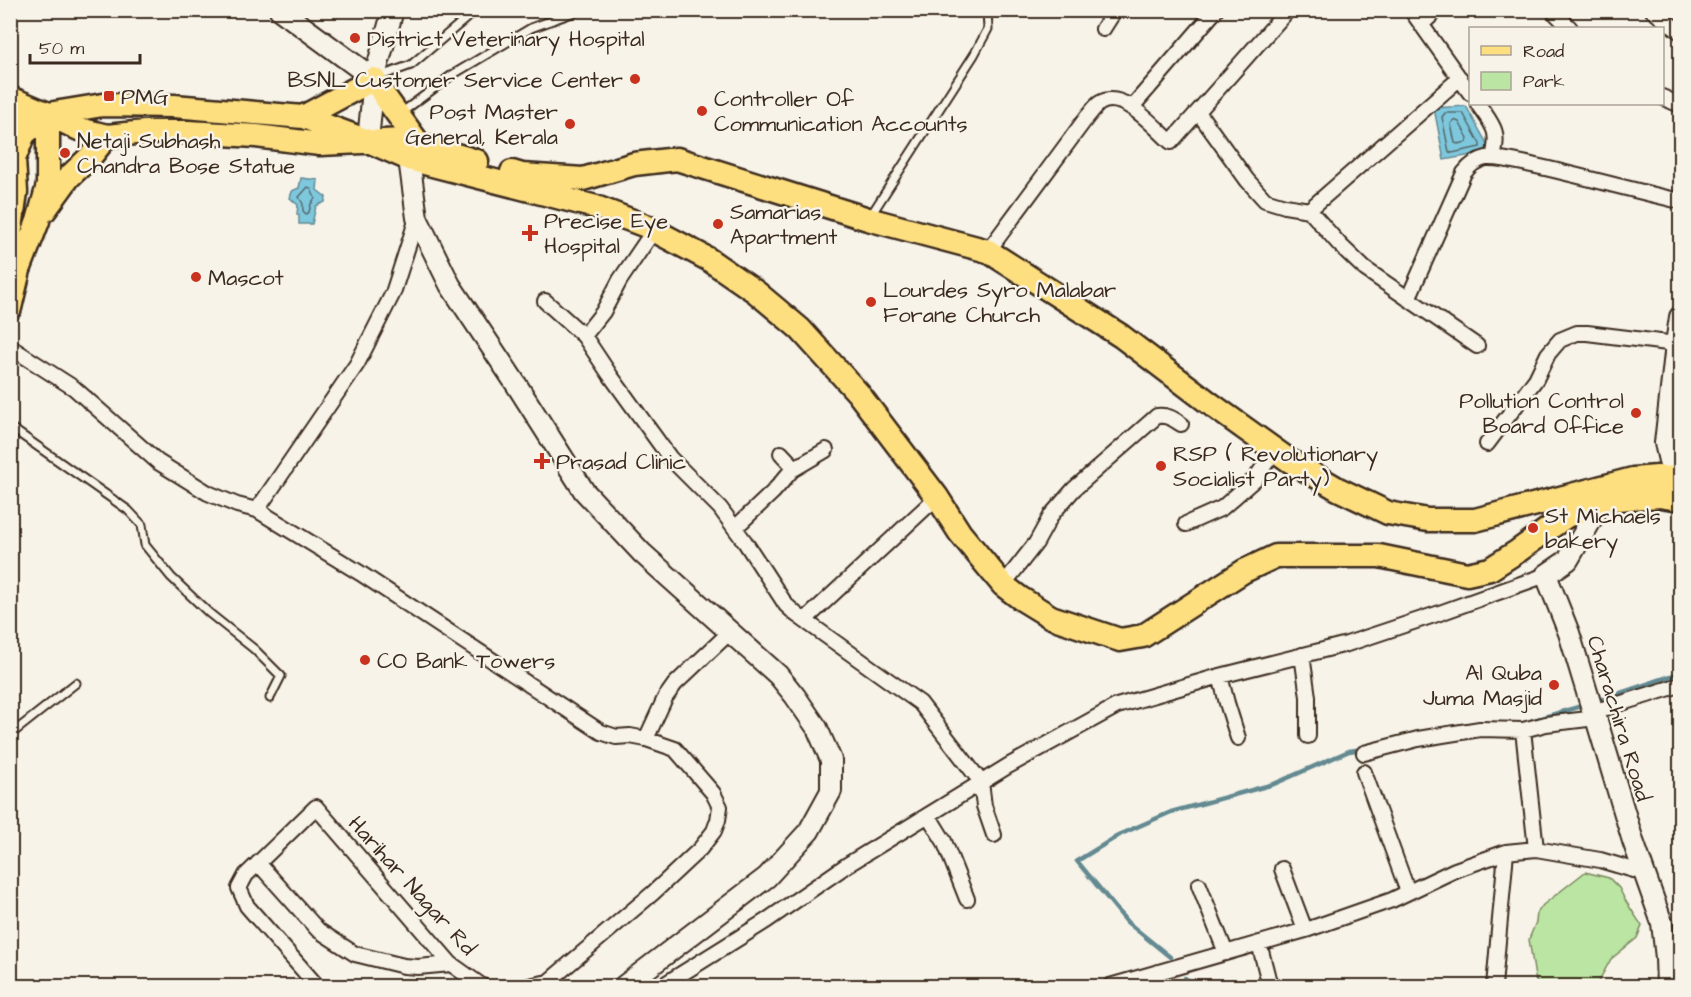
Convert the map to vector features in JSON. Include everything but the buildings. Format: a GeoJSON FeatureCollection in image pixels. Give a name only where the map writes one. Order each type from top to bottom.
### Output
{"type":"FeatureCollection","features":[{"type":"Feature","properties":{"kind":"main road"},"geometry":{"type":"LineString","coordinates":[[303,117],[374,79],[398,115],[414,148]]}},
{"type":"Feature","properties":{"kind":"main road"},"geometry":{"type":"LineString","coordinates":[[10,98],[79,129],[107,136],[145,132],[188,132],[256,136],[320,144],[404,140],[414,148],[596,207],[654,230],[708,259],[756,292],[800,329],[858,393],[937,497],[960,533],[1003,585],[1051,616],[1120,640],[1143,636],[1244,571],[1276,556],[1379,556],[1467,574],[1490,569],[1565,517],[1633,479],[1657,477],[1679,488]]}},
{"type":"Feature","properties":{"kind":"main road"},"geometry":{"type":"LineString","coordinates":[[10,119],[103,105],[174,106],[303,117],[368,141]]}},
{"type":"Feature","properties":{"kind":"main road"},"geometry":{"type":"LineString","coordinates":[[10,236],[16,192],[12,155],[24,134],[48,114]]}},
{"type":"Feature","properties":{"kind":"main road"},"geometry":{"type":"LineString","coordinates":[[10,308],[19,270],[38,222],[48,185],[48,114]]}},
{"type":"Feature","properties":{"kind":"main road"},"geometry":{"type":"LineString","coordinates":[[38,222],[69,177],[91,156],[107,136]]}},
{"type":"Feature","properties":{"kind":"main road"},"geometry":{"type":"LineString","coordinates":[[414,148],[522,175],[583,179],[634,165],[677,159],[868,219],[988,251],[1121,336],[1275,450],[1338,489],[1388,513],[1428,520],[1475,520],[1607,492]]}},
{"type":"Feature","properties":{"kind":"street"},"geometry":{"type":"LineString","coordinates":[[368,141],[374,79],[393,10]]}},
{"type":"Feature","properties":{"kind":"street"},"geometry":{"type":"LineString","coordinates":[[1103,29],[1115,10]]}},
{"type":"Feature","properties":{"kind":"street"},"geometry":{"type":"LineString","coordinates":[[1132,107],[1216,10]]}},
{"type":"Feature","properties":{"kind":"street"},"geometry":{"type":"LineString","coordinates":[[988,251],[1087,117],[1100,103],[1117,99],[1132,107],[1171,142],[1288,10]]}},
{"type":"Feature","properties":{"kind":"street"},"geometry":{"type":"LineString","coordinates":[[1412,10],[1469,92]]}},
{"type":"Feature","properties":{"kind":"street"},"geometry":{"type":"LineString","coordinates":[[1421,25],[1437,10]]}},
{"type":"Feature","properties":{"kind":"street"},"geometry":{"type":"LineString","coordinates":[[1552,10],[1569,27]]}},
{"type":"Feature","properties":{"kind":"street"},"geometry":{"type":"LineString","coordinates":[[1652,10],[1680,32]]}},
{"type":"Feature","properties":{"kind":"street"},"geometry":{"type":"LineString","coordinates":[[289,13],[374,79]]}},
{"type":"Feature","properties":{"kind":"street"},"geometry":{"type":"LineString","coordinates":[[1309,210],[1460,78]]}},
{"type":"Feature","properties":{"kind":"street"},"geometry":{"type":"LineString","coordinates":[[1664,98],[1680,105]]}},
{"type":"Feature","properties":{"kind":"street"},"geometry":{"type":"LineString","coordinates":[[1479,105],[1492,124],[1496,135],[1493,158]]}},
{"type":"Feature","properties":{"kind":"street"},"geometry":{"type":"LineString","coordinates":[[1198,112],[1247,180],[1265,200],[1309,210],[1365,269],[1477,346]]}},
{"type":"Feature","properties":{"kind":"street"},"geometry":{"type":"LineString","coordinates":[[257,510],[357,364],[393,292],[417,218],[414,148]]}},
{"type":"Feature","properties":{"kind":"street"},"geometry":{"type":"LineString","coordinates":[[1408,299],[1464,173],[1474,162],[1493,158],[1571,174],[1680,201]]}},
{"type":"Feature","properties":{"kind":"street"},"geometry":{"type":"LineString","coordinates":[[417,218],[450,285],[584,491],[642,554],[778,675],[817,728],[831,760],[831,791],[809,831],[767,877],[624,987]]}},
{"type":"Feature","properties":{"kind":"street"},"geometry":{"type":"LineString","coordinates":[[584,336],[603,312],[620,280],[654,230]]}},
{"type":"Feature","properties":{"kind":"street"},"geometry":{"type":"LineString","coordinates":[[545,301],[584,336],[670,458],[720,508],[786,605],[920,703],[981,782],[984,806],[994,835]]}},
{"type":"Feature","properties":{"kind":"street"},"geometry":{"type":"LineString","coordinates":[[1679,488],[1665,443],[1680,317]]}},
{"type":"Feature","properties":{"kind":"street"},"geometry":{"type":"LineString","coordinates":[[1487,444],[1536,379],[1548,354],[1560,340],[1569,335],[1587,333],[1676,344]]}},
{"type":"Feature","properties":{"kind":"street"},"geometry":{"type":"LineString","coordinates":[[10,347],[74,388],[158,462],[208,493],[237,505],[257,510],[360,573],[601,732],[616,737],[630,736],[646,739],[675,749],[713,794],[720,807],[718,820],[714,831],[700,849],[552,984],[529,987]]}},
{"type":"Feature","properties":{"kind":"street"},"geometry":{"type":"LineString","coordinates":[[1003,585],[1036,543],[1052,514],[1074,489],[1157,416],[1171,417],[1180,424]]}},
{"type":"Feature","properties":{"kind":"street"},"geometry":{"type":"LineString","coordinates":[[735,528],[795,468],[826,450]]}},
{"type":"Feature","properties":{"kind":"street"},"geometry":{"type":"LineString","coordinates":[[1186,524],[1222,508],[1255,479],[1275,450]]}},
{"type":"Feature","properties":{"kind":"street"},"geometry":{"type":"LineString","coordinates":[[781,453],[795,468]]}},
{"type":"Feature","properties":{"kind":"street"},"geometry":{"type":"LineString","coordinates":[[662,987],[766,921],[847,865],[981,782],[1117,706],[1220,676],[1347,644],[1546,575],[1568,560],[1607,492]]}},
{"type":"Feature","properties":{"kind":"street"},"geometry":{"type":"LineString","coordinates":[[805,620],[937,497]]}},
{"type":"Feature","properties":{"kind":"street","name":"Charachira Road"},"geometry":{"type":"LineString","coordinates":[[1546,575],[1569,633],[1632,841],[1662,923],[1666,958],[1666,987]]}},
{"type":"Feature","properties":{"kind":"street"},"geometry":{"type":"LineString","coordinates":[[646,739],[665,698],[675,684],[729,632]]}},
{"type":"Feature","properties":{"kind":"street"},"geometry":{"type":"LineString","coordinates":[[1302,655],[1308,697],[1308,736]]}},
{"type":"Feature","properties":{"kind":"street"},"geometry":{"type":"LineString","coordinates":[[1220,676],[1238,738]]}},
{"type":"Feature","properties":{"kind":"street"},"geometry":{"type":"LineString","coordinates":[[1364,753],[1418,739],[1480,729],[1523,730],[1595,715],[1680,685]]}},
{"type":"Feature","properties":{"kind":"street"},"geometry":{"type":"LineString","coordinates":[[1523,730],[1536,849]]}},
{"type":"Feature","properties":{"kind":"street"},"geometry":{"type":"LineString","coordinates":[[1364,772],[1408,892]]}},
{"type":"Feature","properties":{"kind":"street","name":"Harihar Nagar Rd"},"geometry":{"type":"LineString","coordinates":[[258,863],[316,807],[451,964],[482,987]]}},
{"type":"Feature","properties":{"kind":"street"},"geometry":{"type":"LineString","coordinates":[[928,815],[944,841],[967,899]]}},
{"type":"Feature","properties":{"kind":"street"},"geometry":{"type":"LineString","coordinates":[[1110,987],[1305,930],[1392,900],[1455,870],[1506,852],[1536,849],[1600,860],[1644,873]]}},
{"type":"Feature","properties":{"kind":"street"},"geometry":{"type":"LineString","coordinates":[[1494,987],[1506,852]]}},
{"type":"Feature","properties":{"kind":"street"},"geometry":{"type":"LineString","coordinates":[[317,987],[247,906],[243,898],[239,888],[242,881],[258,863],[318,930],[355,954],[404,966],[451,964]]}},
{"type":"Feature","properties":{"kind":"street"},"geometry":{"type":"LineString","coordinates":[[1282,868],[1305,930]]}},
{"type":"Feature","properties":{"kind":"street"},"geometry":{"type":"LineString","coordinates":[[1199,885],[1226,953]]}},
{"type":"Feature","properties":{"kind":"street"},"geometry":{"type":"LineString","coordinates":[[1259,943],[1270,987]]}},
{"type":"Feature","properties":{"kind":"street"},"geometry":{"type":"LineString","coordinates":[[1159,972],[1161,987]]}},
{"type":"Feature","properties":{"kind":"lane"},"geometry":{"type":"LineString","coordinates":[[374,79],[411,64],[476,10]]}},
{"type":"Feature","properties":{"kind":"lane"},"geometry":{"type":"LineString","coordinates":[[398,115],[452,75],[531,28],[580,10]]}},
{"type":"Feature","properties":{"kind":"lane"},"geometry":{"type":"LineString","coordinates":[[868,219],[974,55],[988,29],[987,10]]}},
{"type":"Feature","properties":{"kind":"lane"},"geometry":{"type":"LineString","coordinates":[[10,427],[128,510],[142,525],[145,545],[171,577],[209,613],[254,649],[281,676],[270,698]]}},
{"type":"Feature","properties":{"kind":"lane"},"geometry":{"type":"LineString","coordinates":[[10,735],[76,683]]}},
{"type":"Feature","properties":{"kind":"green space"},"geometry":{"type":"Polygon","coordinates":[[[1585,872],[1609,878],[1619,888],[1642,926],[1637,938],[1611,959],[1596,986],[1539,986],[1535,977],[1529,939],[1537,913],[1543,905],[1585,872]]]}},
{"type":"Feature","properties":{"kind":"water"},"geometry":{"type":"Polygon","coordinates":[[[1466,106],[1489,152],[1444,160],[1434,108],[1466,106]]]}},
{"type":"Feature","properties":{"kind":"water"},"geometry":{"type":"Polygon","coordinates":[[[301,178],[318,180],[317,190],[326,197],[325,202],[316,206],[312,224],[299,224],[298,205],[290,198],[292,191],[299,188],[301,178]]]}},
{"type":"Feature","properties":{"kind":"waterway"},"geometry":{"type":"LineString","coordinates":[[1597,701],[1680,673]]}},
{"type":"Feature","properties":{"kind":"waterway"},"geometry":{"type":"LineString","coordinates":[[1531,721],[1585,705]]}},
{"type":"Feature","properties":{"kind":"waterway"},"geometry":{"type":"LineString","coordinates":[[1170,957],[1127,922],[1077,861],[1121,834],[1171,812],[1274,784],[1349,751],[1363,749]]}},
{"type":"Feature","properties":{"kind":"waterway"},"geometry":{"type":"LineString","coordinates":[[1185,978],[1197,986]]}},
{"type":"Feature","properties":{"kind":"place","name":"District Veterinary Hospital"},"geometry":{"type":"Point","coordinates":[355,38]}},
{"type":"Feature","properties":{"kind":"place","name":"BSNL Customer Service Center"},"geometry":{"type":"Point","coordinates":[635,79]}},
{"type":"Feature","properties":{"kind":"place","name":"PMG"},"geometry":{"type":"Point","coordinates":[109,96]}},
{"type":"Feature","properties":{"kind":"place","name":"Controller Of Communication Accounts"},"geometry":{"type":"Point","coordinates":[702,111]}},
{"type":"Feature","properties":{"kind":"place","name":"Post Master General, Kerala"},"geometry":{"type":"Point","coordinates":[570,124]}},
{"type":"Feature","properties":{"kind":"place","name":"Netaji Subhash Chandra Bose Statue"},"geometry":{"type":"Point","coordinates":[65,153]}},
{"type":"Feature","properties":{"kind":"place","name":"Samarias Apartment"},"geometry":{"type":"Point","coordinates":[718,224]}},
{"type":"Feature","properties":{"kind":"place","name":"Precise Eye Hospital"},"geometry":{"type":"Point","coordinates":[530,233]}},
{"type":"Feature","properties":{"kind":"place","name":"Mascot"},"geometry":{"type":"Point","coordinates":[196,277]}},
{"type":"Feature","properties":{"kind":"place","name":"Lourdes Syro Malabar Forane Church"},"geometry":{"type":"Point","coordinates":[871,302]}},
{"type":"Feature","properties":{"kind":"place","name":"Pollution Control Board Office"},"geometry":{"type":"Point","coordinates":[1636,413]}},
{"type":"Feature","properties":{"kind":"place","name":"Prasad Clinic"},"geometry":{"type":"Point","coordinates":[542,461]}},
{"type":"Feature","properties":{"kind":"place","name":"RSP ( Revolutionary Socialist Party)"},"geometry":{"type":"Point","coordinates":[1161,466]}},
{"type":"Feature","properties":{"kind":"place","name":"St Michaels bakery"},"geometry":{"type":"Point","coordinates":[1533,528]}},
{"type":"Feature","properties":{"kind":"place","name":"CO Bank Towers"},"geometry":{"type":"Point","coordinates":[365,660]}},
{"type":"Feature","properties":{"kind":"place","name":"Al Quba Juma Masjid"},"geometry":{"type":"Point","coordinates":[1554,685]}}]}
